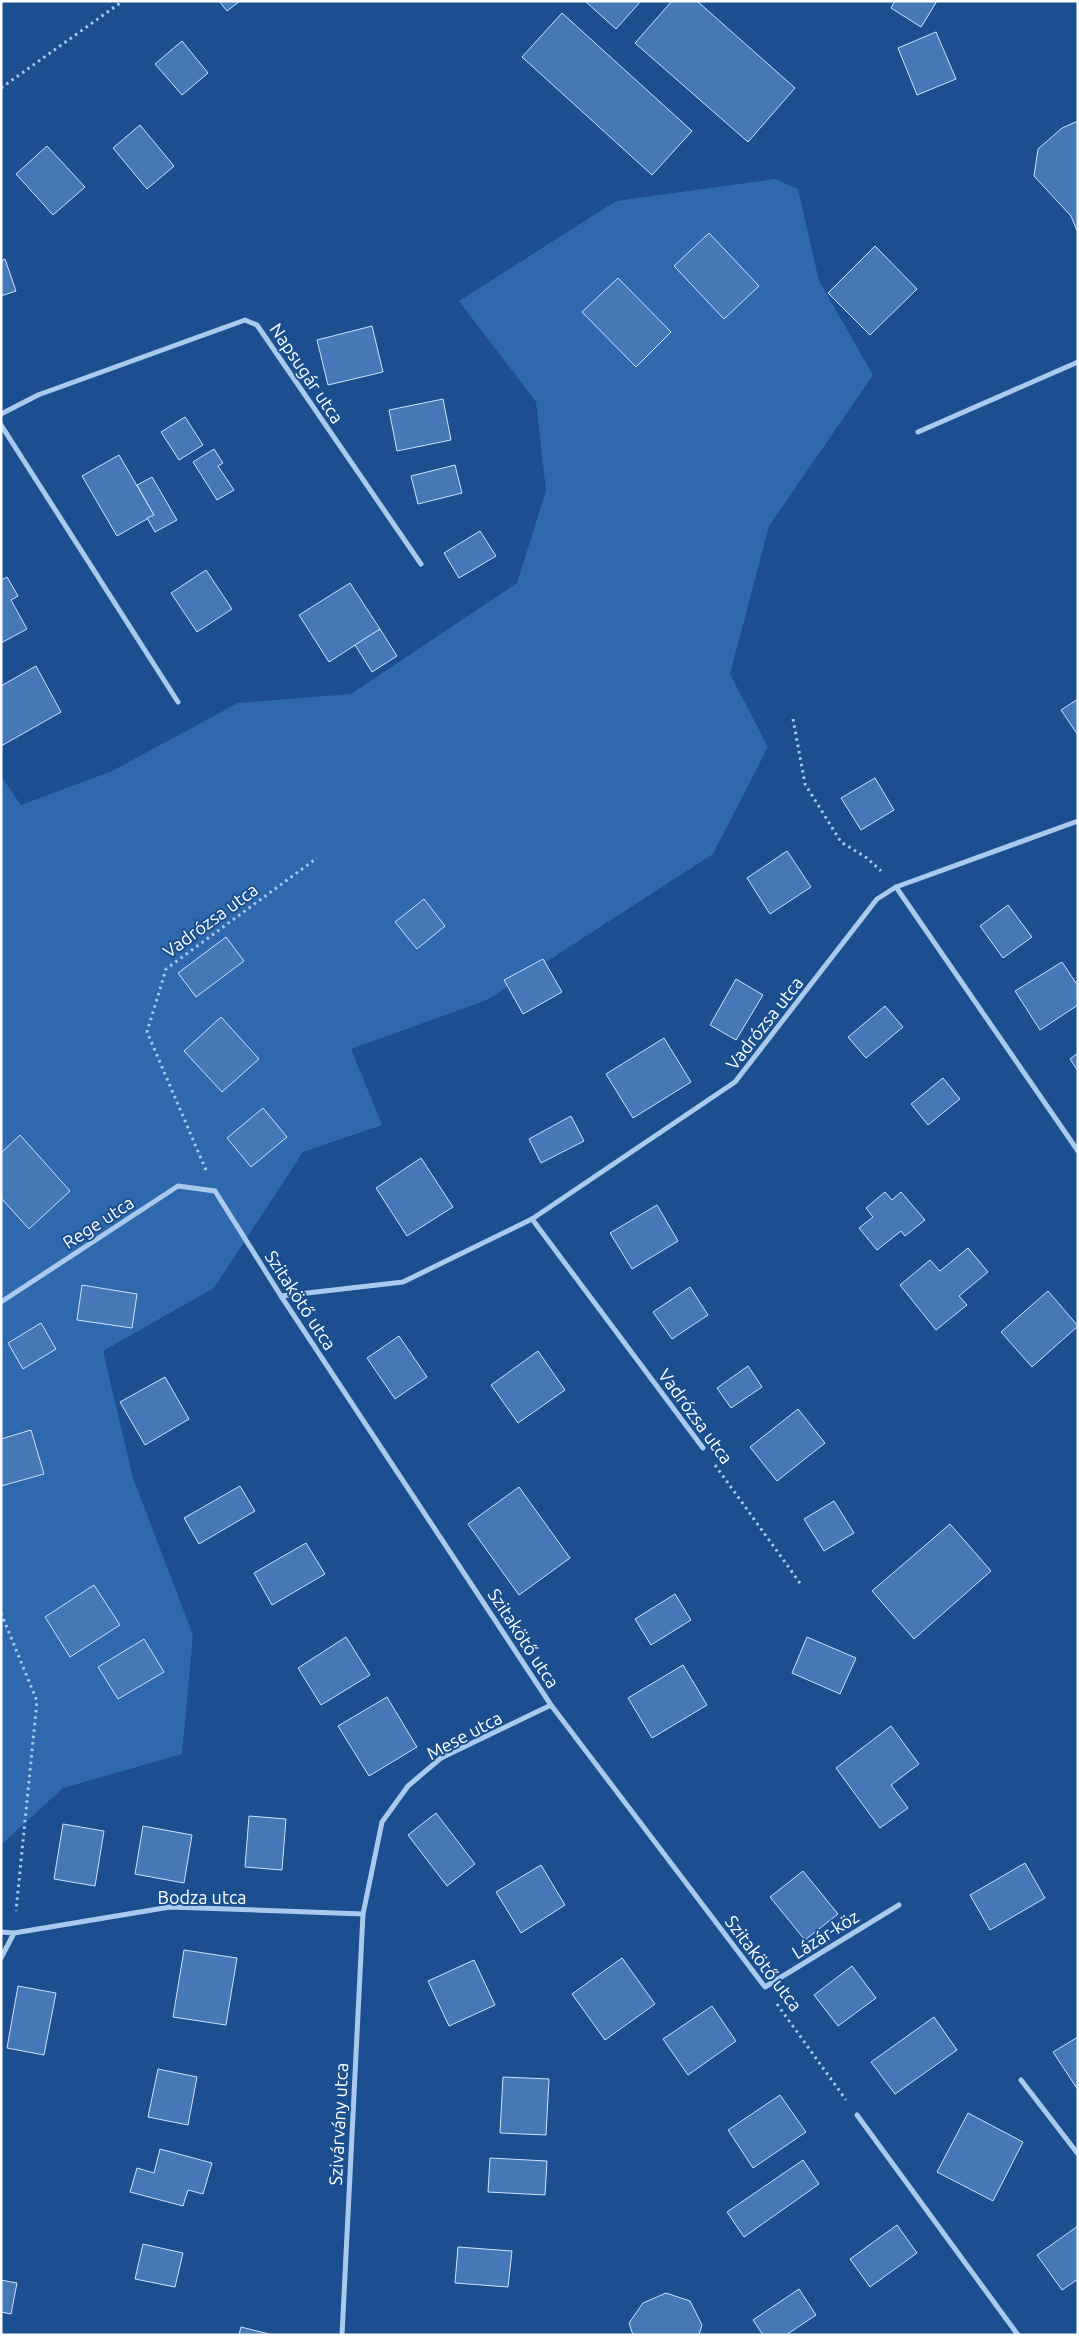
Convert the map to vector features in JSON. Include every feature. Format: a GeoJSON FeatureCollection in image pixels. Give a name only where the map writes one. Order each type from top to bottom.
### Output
{"type":"FeatureCollection","features":[{"type":"Feature","properties":{"kind":"street","name":"Napsugár utca"},"geometry":{"type":"LineString","coordinates":[[1,414],[38,395],[245,320],[257,325],[421,564]]}},
{"type":"Feature","properties":{"kind":"street"},"geometry":{"type":"LineString","coordinates":[[918,432],[1078,362]]}},
{"type":"Feature","properties":{"kind":"street"},"geometry":{"type":"LineString","coordinates":[[1,425],[178,702]]}},
{"type":"Feature","properties":{"kind":"street","name":"Vadrózsa utca"},"geometry":{"type":"LineString","coordinates":[[281,1296],[403,1282],[532,1219],[736,1082],[877,899],[896,887],[1078,821]]}},
{"type":"Feature","properties":{"kind":"street"},"geometry":{"type":"LineString","coordinates":[[896,887],[1078,1151]]}},
{"type":"Feature","properties":{"kind":"street","name":"Rege utca"},"geometry":{"type":"LineString","coordinates":[[1,1302],[178,1186],[215,1191]]}},
{"type":"Feature","properties":{"kind":"street","name":"Szitakötő utca"},"geometry":{"type":"LineString","coordinates":[[215,1191],[281,1296],[552,1706],[765,1987]]}},
{"type":"Feature","properties":{"kind":"street","name":"Vadrózsa utca"},"geometry":{"type":"LineString","coordinates":[[532,1219],[703,1448]]}},
{"type":"Feature","properties":{"kind":"street","name":"Mese utca"},"geometry":{"type":"LineString","coordinates":[[363,1914],[382,1822],[408,1786],[441,1758],[552,1706]]}},
{"type":"Feature","properties":{"kind":"street","name":"Lázár-köz"},"geometry":{"type":"LineString","coordinates":[[765,1987],[899,1905]]}},
{"type":"Feature","properties":{"kind":"street","name":"Bodza utca"},"geometry":{"type":"LineString","coordinates":[[1,1932],[14,1932],[170,1907],[363,1914]]}},
{"type":"Feature","properties":{"kind":"street","name":"Szivárvány utca"},"geometry":{"type":"LineString","coordinates":[[342,2335],[363,1914]]}},
{"type":"Feature","properties":{"kind":"street"},"geometry":{"type":"LineString","coordinates":[[1,1958],[14,1932]]}},
{"type":"Feature","properties":{"kind":"street"},"geometry":{"type":"LineString","coordinates":[[1022,2080],[1078,2154]]}},
{"type":"Feature","properties":{"kind":"street"},"geometry":{"type":"LineString","coordinates":[[857,2115],[1018,2335]]}},
{"type":"Feature","properties":{"kind":"path"},"geometry":{"type":"LineString","coordinates":[[1,88],[123,1]]}},
{"type":"Feature","properties":{"kind":"path"},"geometry":{"type":"LineString","coordinates":[[793,719],[805,784],[841,842],[867,858],[896,887]]}},
{"type":"Feature","properties":{"kind":"path","name":"Vadrózsa utca"},"geometry":{"type":"LineString","coordinates":[[215,1191],[147,1032],[166,968],[317,858]]}},
{"type":"Feature","properties":{"kind":"path","name":"Vadrózsa utca"},"geometry":{"type":"LineString","coordinates":[[703,1448],[800,1583]]}},
{"type":"Feature","properties":{"kind":"path"},"geometry":{"type":"LineString","coordinates":[[1,1614],[37,1701],[14,1932]]}},
{"type":"Feature","properties":{"kind":"path","name":"Szitakötő utca"},"geometry":{"type":"LineString","coordinates":[[765,1987],[834,2083]]}},
{"type":"Feature","properties":{"kind":"shaded area"},"geometry":{"type":"Polygon","coordinates":[[[775,179],[798,189],[819,281],[873,375],[769,526],[730,674],[768,747],[713,854],[487,1000],[351,1049],[382,1125],[303,1152],[214,1288],[103,1351],[133,1478],[193,1635],[182,1754],[63,1788],[1,1845],[1,776],[21,805],[112,771],[238,703],[351,694],[517,583],[546,491],[536,402],[459,301],[616,201],[775,179]]]}},
{"type":"Feature","properties":{"kind":"building"},"geometry":{"type":"Polygon","coordinates":[[[219,1],[240,1],[227,11],[219,1]]]}},
{"type":"Feature","properties":{"kind":"building"},"geometry":{"type":"Polygon","coordinates":[[[585,1],[641,1],[616,29],[585,1]]]}},
{"type":"Feature","properties":{"kind":"building"},"geometry":{"type":"Polygon","coordinates":[[[672,1],[697,1],[795,88],[748,142],[635,43],[672,1]]]}},
{"type":"Feature","properties":{"kind":"building"},"geometry":{"type":"Polygon","coordinates":[[[895,1],[937,1],[921,27],[891,8],[895,1]]]}},
{"type":"Feature","properties":{"kind":"building"},"geometry":{"type":"Polygon","coordinates":[[[562,13],[692,131],[652,175],[522,57],[562,13]]]}},
{"type":"Feature","properties":{"kind":"building"},"geometry":{"type":"Polygon","coordinates":[[[936,32],[956,79],[917,95],[898,48],[936,32]]]}},
{"type":"Feature","properties":{"kind":"building"},"geometry":{"type":"Polygon","coordinates":[[[182,41],[208,73],[182,95],[155,64],[182,41]]]}},
{"type":"Feature","properties":{"kind":"building"},"geometry":{"type":"Polygon","coordinates":[[[1078,121],[1078,233],[1071,216],[1034,176],[1038,149],[1062,128],[1078,121]]]}},
{"type":"Feature","properties":{"kind":"building"},"geometry":{"type":"Polygon","coordinates":[[[140,125],[174,166],[147,189],[113,148],[140,125]]]}},
{"type":"Feature","properties":{"kind":"building"},"geometry":{"type":"Polygon","coordinates":[[[47,146],[85,187],[53,215],[16,174],[47,146]]]}},
{"type":"Feature","properties":{"kind":"building"},"geometry":{"type":"Polygon","coordinates":[[[709,233],[759,286],[724,319],[674,266],[709,233]]]}},
{"type":"Feature","properties":{"kind":"building"},"geometry":{"type":"Polygon","coordinates":[[[875,246],[917,289],[870,335],[828,293],[875,246]]]}},
{"type":"Feature","properties":{"kind":"building"},"geometry":{"type":"Polygon","coordinates":[[[5,259],[16,291],[1,296],[1,261],[5,259]]]}},
{"type":"Feature","properties":{"kind":"building"},"geometry":{"type":"Polygon","coordinates":[[[618,278],[671,332],[636,367],[582,312],[618,278]]]}},
{"type":"Feature","properties":{"kind":"building"},"geometry":{"type":"Polygon","coordinates":[[[372,326],[383,372],[328,385],[317,340],[372,326]]]}},
{"type":"Feature","properties":{"kind":"building"},"geometry":{"type":"Polygon","coordinates":[[[443,399],[451,440],[397,451],[389,410],[443,399]]]}},
{"type":"Feature","properties":{"kind":"building"},"geometry":{"type":"Polygon","coordinates":[[[185,417],[203,445],[179,460],[161,432],[185,417]]]}},
{"type":"Feature","properties":{"kind":"building"},"geometry":{"type":"Polygon","coordinates":[[[214,449],[223,463],[218,466],[234,490],[217,500],[193,462],[214,449]]]}},
{"type":"Feature","properties":{"kind":"building"},"geometry":{"type":"Polygon","coordinates":[[[119,455],[154,515],[117,536],[82,476],[119,455]]]}},
{"type":"Feature","properties":{"kind":"building"},"geometry":{"type":"Polygon","coordinates":[[[455,465],[462,493],[418,504],[411,476],[455,465]]]}},
{"type":"Feature","properties":{"kind":"building"},"geometry":{"type":"Polygon","coordinates":[[[152,477],[177,520],[155,532],[147,518],[154,515],[137,485],[152,477]]]}},
{"type":"Feature","properties":{"kind":"building"},"geometry":{"type":"Polygon","coordinates":[[[480,531],[496,556],[459,578],[444,553],[480,531]]]}},
{"type":"Feature","properties":{"kind":"building"},"geometry":{"type":"Polygon","coordinates":[[[206,570],[232,609],[197,632],[171,593],[206,570]]]}},
{"type":"Feature","properties":{"kind":"building"},"geometry":{"type":"Polygon","coordinates":[[[7,577],[18,596],[11,600],[27,629],[1,643],[1,580],[7,577]]]}},
{"type":"Feature","properties":{"kind":"building"},"geometry":{"type":"Polygon","coordinates":[[[350,583],[380,629],[329,662],[299,615],[350,583]]]}},
{"type":"Feature","properties":{"kind":"building"},"geometry":{"type":"Polygon","coordinates":[[[380,629],[397,656],[372,672],[355,645],[380,629]]]}},
{"type":"Feature","properties":{"kind":"building"},"geometry":{"type":"Polygon","coordinates":[[[36,666],[61,712],[1,746],[1,686],[36,666]]]}},
{"type":"Feature","properties":{"kind":"building"},"geometry":{"type":"Polygon","coordinates":[[[1078,699],[1078,735],[1061,710],[1078,699]]]}},
{"type":"Feature","properties":{"kind":"building"},"geometry":{"type":"Polygon","coordinates":[[[875,778],[894,810],[861,830],[841,798],[875,778]]]}},
{"type":"Feature","properties":{"kind":"building"},"geometry":{"type":"Polygon","coordinates":[[[787,851],[811,887],[770,914],[747,878],[787,851]]]}},
{"type":"Feature","properties":{"kind":"building"},"geometry":{"type":"Polygon","coordinates":[[[424,899],[445,926],[417,949],[395,922],[424,899]]]}},
{"type":"Feature","properties":{"kind":"building"},"geometry":{"type":"Polygon","coordinates":[[[1008,905],[1032,937],[1003,958],[980,926],[1008,905]]]}},
{"type":"Feature","properties":{"kind":"building"},"geometry":{"type":"Polygon","coordinates":[[[226,937],[244,961],[196,997],[178,973],[226,937]]]}},
{"type":"Feature","properties":{"kind":"building"},"geometry":{"type":"Polygon","coordinates":[[[543,959],[562,992],[523,1014],[504,980],[543,959]]]}},
{"type":"Feature","properties":{"kind":"building"},"geometry":{"type":"Polygon","coordinates":[[[1062,962],[1078,986],[1078,1005],[1040,1030],[1015,991],[1062,962]]]}},
{"type":"Feature","properties":{"kind":"building"},"geometry":{"type":"Polygon","coordinates":[[[736,979],[763,995],[736,1040],[710,1025],[736,979]]]}},
{"type":"Feature","properties":{"kind":"building"},"geometry":{"type":"Polygon","coordinates":[[[885,1006],[903,1027],[866,1058],[848,1037],[885,1006]]]}},
{"type":"Feature","properties":{"kind":"building"},"geometry":{"type":"Polygon","coordinates":[[[221,1017],[259,1059],[222,1092],[184,1051],[221,1017]]]}},
{"type":"Feature","properties":{"kind":"building"},"geometry":{"type":"Polygon","coordinates":[[[664,1038],[691,1082],[633,1118],[606,1074],[664,1038]]]}},
{"type":"Feature","properties":{"kind":"building"},"geometry":{"type":"Polygon","coordinates":[[[1078,1053],[1078,1071],[1070,1059],[1078,1053]]]}},
{"type":"Feature","properties":{"kind":"building"},"geometry":{"type":"Polygon","coordinates":[[[943,1078],[960,1099],[928,1125],[911,1104],[943,1078]]]}},
{"type":"Feature","properties":{"kind":"building"},"geometry":{"type":"Polygon","coordinates":[[[263,1108],[287,1137],[251,1167],[227,1138],[263,1108]]]}},
{"type":"Feature","properties":{"kind":"building"},"geometry":{"type":"Polygon","coordinates":[[[571,1116],[584,1141],[541,1163],[529,1139],[571,1116]]]}},
{"type":"Feature","properties":{"kind":"building"},"geometry":{"type":"Polygon","coordinates":[[[20,1135],[70,1191],[29,1229],[1,1198],[1,1153],[20,1135]]]}},
{"type":"Feature","properties":{"kind":"building"},"geometry":{"type":"Polygon","coordinates":[[[421,1158],[453,1207],[407,1236],[376,1188],[421,1158]]]}},
{"type":"Feature","properties":{"kind":"building"},"geometry":{"type":"Polygon","coordinates":[[[885,1192],[892,1200],[901,1192],[925,1220],[905,1236],[901,1231],[877,1250],[859,1228],[873,1217],[866,1208],[885,1192]]]}},
{"type":"Feature","properties":{"kind":"building"},"geometry":{"type":"Polygon","coordinates":[[[657,1205],[678,1241],[632,1269],[610,1233],[657,1205]]]}},
{"type":"Feature","properties":{"kind":"building"},"geometry":{"type":"Polygon","coordinates":[[[968,1248],[988,1272],[959,1296],[967,1305],[936,1330],[900,1285],[930,1260],[940,1271],[968,1248]]]}},
{"type":"Feature","properties":{"kind":"building"},"geometry":{"type":"Polygon","coordinates":[[[82,1285],[137,1294],[132,1328],[77,1320],[82,1285]]]}},
{"type":"Feature","properties":{"kind":"building"},"geometry":{"type":"Polygon","coordinates":[[[690,1287],[708,1315],[672,1339],[653,1312],[690,1287]]]}},
{"type":"Feature","properties":{"kind":"building"},"geometry":{"type":"Polygon","coordinates":[[[1048,1291],[1078,1326],[1032,1367],[1001,1332],[1048,1291]]]}},
{"type":"Feature","properties":{"kind":"building"},"geometry":{"type":"Polygon","coordinates":[[[41,1323],[56,1349],[23,1369],[8,1343],[41,1323]]]}},
{"type":"Feature","properties":{"kind":"building"},"geometry":{"type":"Polygon","coordinates":[[[399,1336],[427,1377],[395,1399],[367,1358],[399,1336]]]}},
{"type":"Feature","properties":{"kind":"building"},"geometry":{"type":"Polygon","coordinates":[[[538,1351],[565,1390],[518,1423],[491,1385],[538,1351]]]}},
{"type":"Feature","properties":{"kind":"building"},"geometry":{"type":"Polygon","coordinates":[[[748,1366],[762,1387],[731,1408],[717,1388],[748,1366]]]}},
{"type":"Feature","properties":{"kind":"building"},"geometry":{"type":"Polygon","coordinates":[[[165,1377],[189,1419],[145,1445],[120,1402],[165,1377]]]}},
{"type":"Feature","properties":{"kind":"building"},"geometry":{"type":"Polygon","coordinates":[[[798,1409],[825,1443],[777,1481],[750,1447],[798,1409]]]}},
{"type":"Feature","properties":{"kind":"building"},"geometry":{"type":"Polygon","coordinates":[[[31,1430],[44,1474],[1,1486],[1,1439],[31,1430]]]}},
{"type":"Feature","properties":{"kind":"building"},"geometry":{"type":"Polygon","coordinates":[[[240,1486],[255,1511],[199,1544],[184,1518],[240,1486]]]}},
{"type":"Feature","properties":{"kind":"building"},"geometry":{"type":"Polygon","coordinates":[[[519,1487],[570,1558],[519,1595],[468,1524],[519,1487]]]}},
{"type":"Feature","properties":{"kind":"building"},"geometry":{"type":"Polygon","coordinates":[[[834,1501],[854,1533],[824,1551],[804,1519],[834,1501]]]}},
{"type":"Feature","properties":{"kind":"building"},"geometry":{"type":"Polygon","coordinates":[[[950,1524],[991,1571],[914,1639],[872,1591],[950,1524]]]}},
{"type":"Feature","properties":{"kind":"building"},"geometry":{"type":"Polygon","coordinates":[[[306,1543],[325,1574],[272,1605],[254,1573],[306,1543]]]}},
{"type":"Feature","properties":{"kind":"building"},"geometry":{"type":"Polygon","coordinates":[[[94,1585],[120,1625],[70,1657],[45,1617],[94,1585]]]}},
{"type":"Feature","properties":{"kind":"building"},"geometry":{"type":"Polygon","coordinates":[[[675,1594],[691,1620],[651,1645],[635,1619],[675,1594]]]}},
{"type":"Feature","properties":{"kind":"building"},"geometry":{"type":"Polygon","coordinates":[[[346,1637],[370,1675],[321,1705],[298,1668],[346,1637]]]}},
{"type":"Feature","properties":{"kind":"building"},"geometry":{"type":"Polygon","coordinates":[[[807,1637],[856,1658],[840,1694],[792,1673],[807,1637]]]}},
{"type":"Feature","properties":{"kind":"building"},"geometry":{"type":"Polygon","coordinates":[[[144,1639],[164,1672],[118,1699],[98,1667],[144,1639]]]}},
{"type":"Feature","properties":{"kind":"building"},"geometry":{"type":"Polygon","coordinates":[[[683,1665],[707,1705],[652,1738],[628,1698],[683,1665]]]}},
{"type":"Feature","properties":{"kind":"building"},"geometry":{"type":"Polygon","coordinates":[[[387,1697],[417,1747],[369,1776],[338,1726],[387,1697]]]}},
{"type":"Feature","properties":{"kind":"building"},"geometry":{"type":"Polygon","coordinates":[[[891,1726],[919,1764],[891,1785],[908,1808],[880,1828],[836,1768],[891,1726]]]}},
{"type":"Feature","properties":{"kind":"building"},"geometry":{"type":"Polygon","coordinates":[[[436,1813],[475,1864],[447,1886],[408,1835],[436,1813]]]}},
{"type":"Feature","properties":{"kind":"building"},"geometry":{"type":"Polygon","coordinates":[[[249,1816],[286,1819],[282,1870],[245,1867],[249,1816]]]}},
{"type":"Feature","properties":{"kind":"building"},"geometry":{"type":"Polygon","coordinates":[[[63,1824],[104,1831],[95,1886],[54,1879],[63,1824]]]}},
{"type":"Feature","properties":{"kind":"building"},"geometry":{"type":"Polygon","coordinates":[[[143,1826],[192,1835],[184,1883],[135,1874],[143,1826]]]}},
{"type":"Feature","properties":{"kind":"building"},"geometry":{"type":"Polygon","coordinates":[[[1025,1863],[1045,1898],[990,1930],[970,1895],[1025,1863]]]}},
{"type":"Feature","properties":{"kind":"building"},"geometry":{"type":"Polygon","coordinates":[[[541,1865],[565,1905],[521,1933],[496,1892],[541,1865]]]}},
{"type":"Feature","properties":{"kind":"building"},"geometry":{"type":"Polygon","coordinates":[[[803,1871],[838,1914],[805,1940],[770,1897],[803,1871]]]}},
{"type":"Feature","properties":{"kind":"building"},"geometry":{"type":"Polygon","coordinates":[[[184,1950],[237,1958],[226,2025],[173,2017],[184,1950]]]}},
{"type":"Feature","properties":{"kind":"building"},"geometry":{"type":"Polygon","coordinates":[[[622,1958],[655,2004],[605,2040],[572,1994],[622,1958]]]}},
{"type":"Feature","properties":{"kind":"building"},"geometry":{"type":"Polygon","coordinates":[[[474,1960],[495,2005],[449,2026],[428,1981],[474,1960]]]}},
{"type":"Feature","properties":{"kind":"building"},"geometry":{"type":"Polygon","coordinates":[[[852,1966],[876,1998],[838,2026],[814,1995],[852,1966]]]}},
{"type":"Feature","properties":{"kind":"building"},"geometry":{"type":"Polygon","coordinates":[[[18,1986],[56,1993],[44,2055],[7,2048],[18,1986]]]}},
{"type":"Feature","properties":{"kind":"building"},"geometry":{"type":"Polygon","coordinates":[[[712,2006],[736,2041],[688,2075],[663,2039],[712,2006]]]}},
{"type":"Feature","properties":{"kind":"building"},"geometry":{"type":"Polygon","coordinates":[[[934,2017],[957,2050],[895,2094],[871,2062],[934,2017]]]}},
{"type":"Feature","properties":{"kind":"building"},"geometry":{"type":"Polygon","coordinates":[[[1078,2037],[1078,2090],[1053,2052],[1078,2037]]]}},
{"type":"Feature","properties":{"kind":"building"},"geometry":{"type":"Polygon","coordinates":[[[158,2069],[197,2077],[188,2125],[148,2117],[158,2069]]]}},
{"type":"Feature","properties":{"kind":"building"},"geometry":{"type":"Polygon","coordinates":[[[503,2077],[549,2079],[546,2135],[500,2133],[503,2077]]]}},
{"type":"Feature","properties":{"kind":"building"},"geometry":{"type":"Polygon","coordinates":[[[780,2095],[806,2132],[753,2168],[728,2130],[780,2095]]]}},
{"type":"Feature","properties":{"kind":"building"},"geometry":{"type":"Polygon","coordinates":[[[968,2113],[1023,2142],[993,2201],[937,2172],[968,2113]]]}},
{"type":"Feature","properties":{"kind":"building"},"geometry":{"type":"Polygon","coordinates":[[[160,2149],[212,2163],[203,2194],[188,2190],[183,2206],[130,2192],[137,2168],[154,2173],[160,2149]]]}},
{"type":"Feature","properties":{"kind":"building"},"geometry":{"type":"Polygon","coordinates":[[[490,2158],[547,2161],[545,2195],[488,2192],[490,2158]]]}},
{"type":"Feature","properties":{"kind":"building"},"geometry":{"type":"Polygon","coordinates":[[[803,2160],[819,2184],[744,2237],[727,2212],[803,2160]]]}},
{"type":"Feature","properties":{"kind":"building"},"geometry":{"type":"Polygon","coordinates":[[[897,2225],[917,2253],[870,2287],[850,2259],[897,2225]]]}},
{"type":"Feature","properties":{"kind":"building"},"geometry":{"type":"Polygon","coordinates":[[[1078,2226],[1078,2279],[1062,2290],[1037,2255],[1078,2226]]]}},
{"type":"Feature","properties":{"kind":"building"},"geometry":{"type":"Polygon","coordinates":[[[143,2244],[183,2253],[175,2287],[135,2279],[143,2244]]]}},
{"type":"Feature","properties":{"kind":"building"},"geometry":{"type":"Polygon","coordinates":[[[458,2247],[512,2251],[508,2287],[455,2283],[458,2247]]]}},
{"type":"Feature","properties":{"kind":"building"},"geometry":{"type":"Polygon","coordinates":[[[1,2280],[17,2283],[11,2314],[1,2312],[1,2280]]]}},
{"type":"Feature","properties":{"kind":"building"},"geometry":{"type":"Polygon","coordinates":[[[799,2289],[816,2315],[786,2335],[763,2335],[753,2320],[799,2289]]]}},
{"type":"Feature","properties":{"kind":"building"},"geometry":{"type":"Polygon","coordinates":[[[666,2293],[690,2301],[702,2325],[699,2335],[633,2335],[629,2323],[643,2303],[666,2293]]]}},
{"type":"Feature","properties":{"kind":"building"},"geometry":{"type":"Polygon","coordinates":[[[241,2327],[273,2335],[239,2335],[241,2327]]]}}]}
